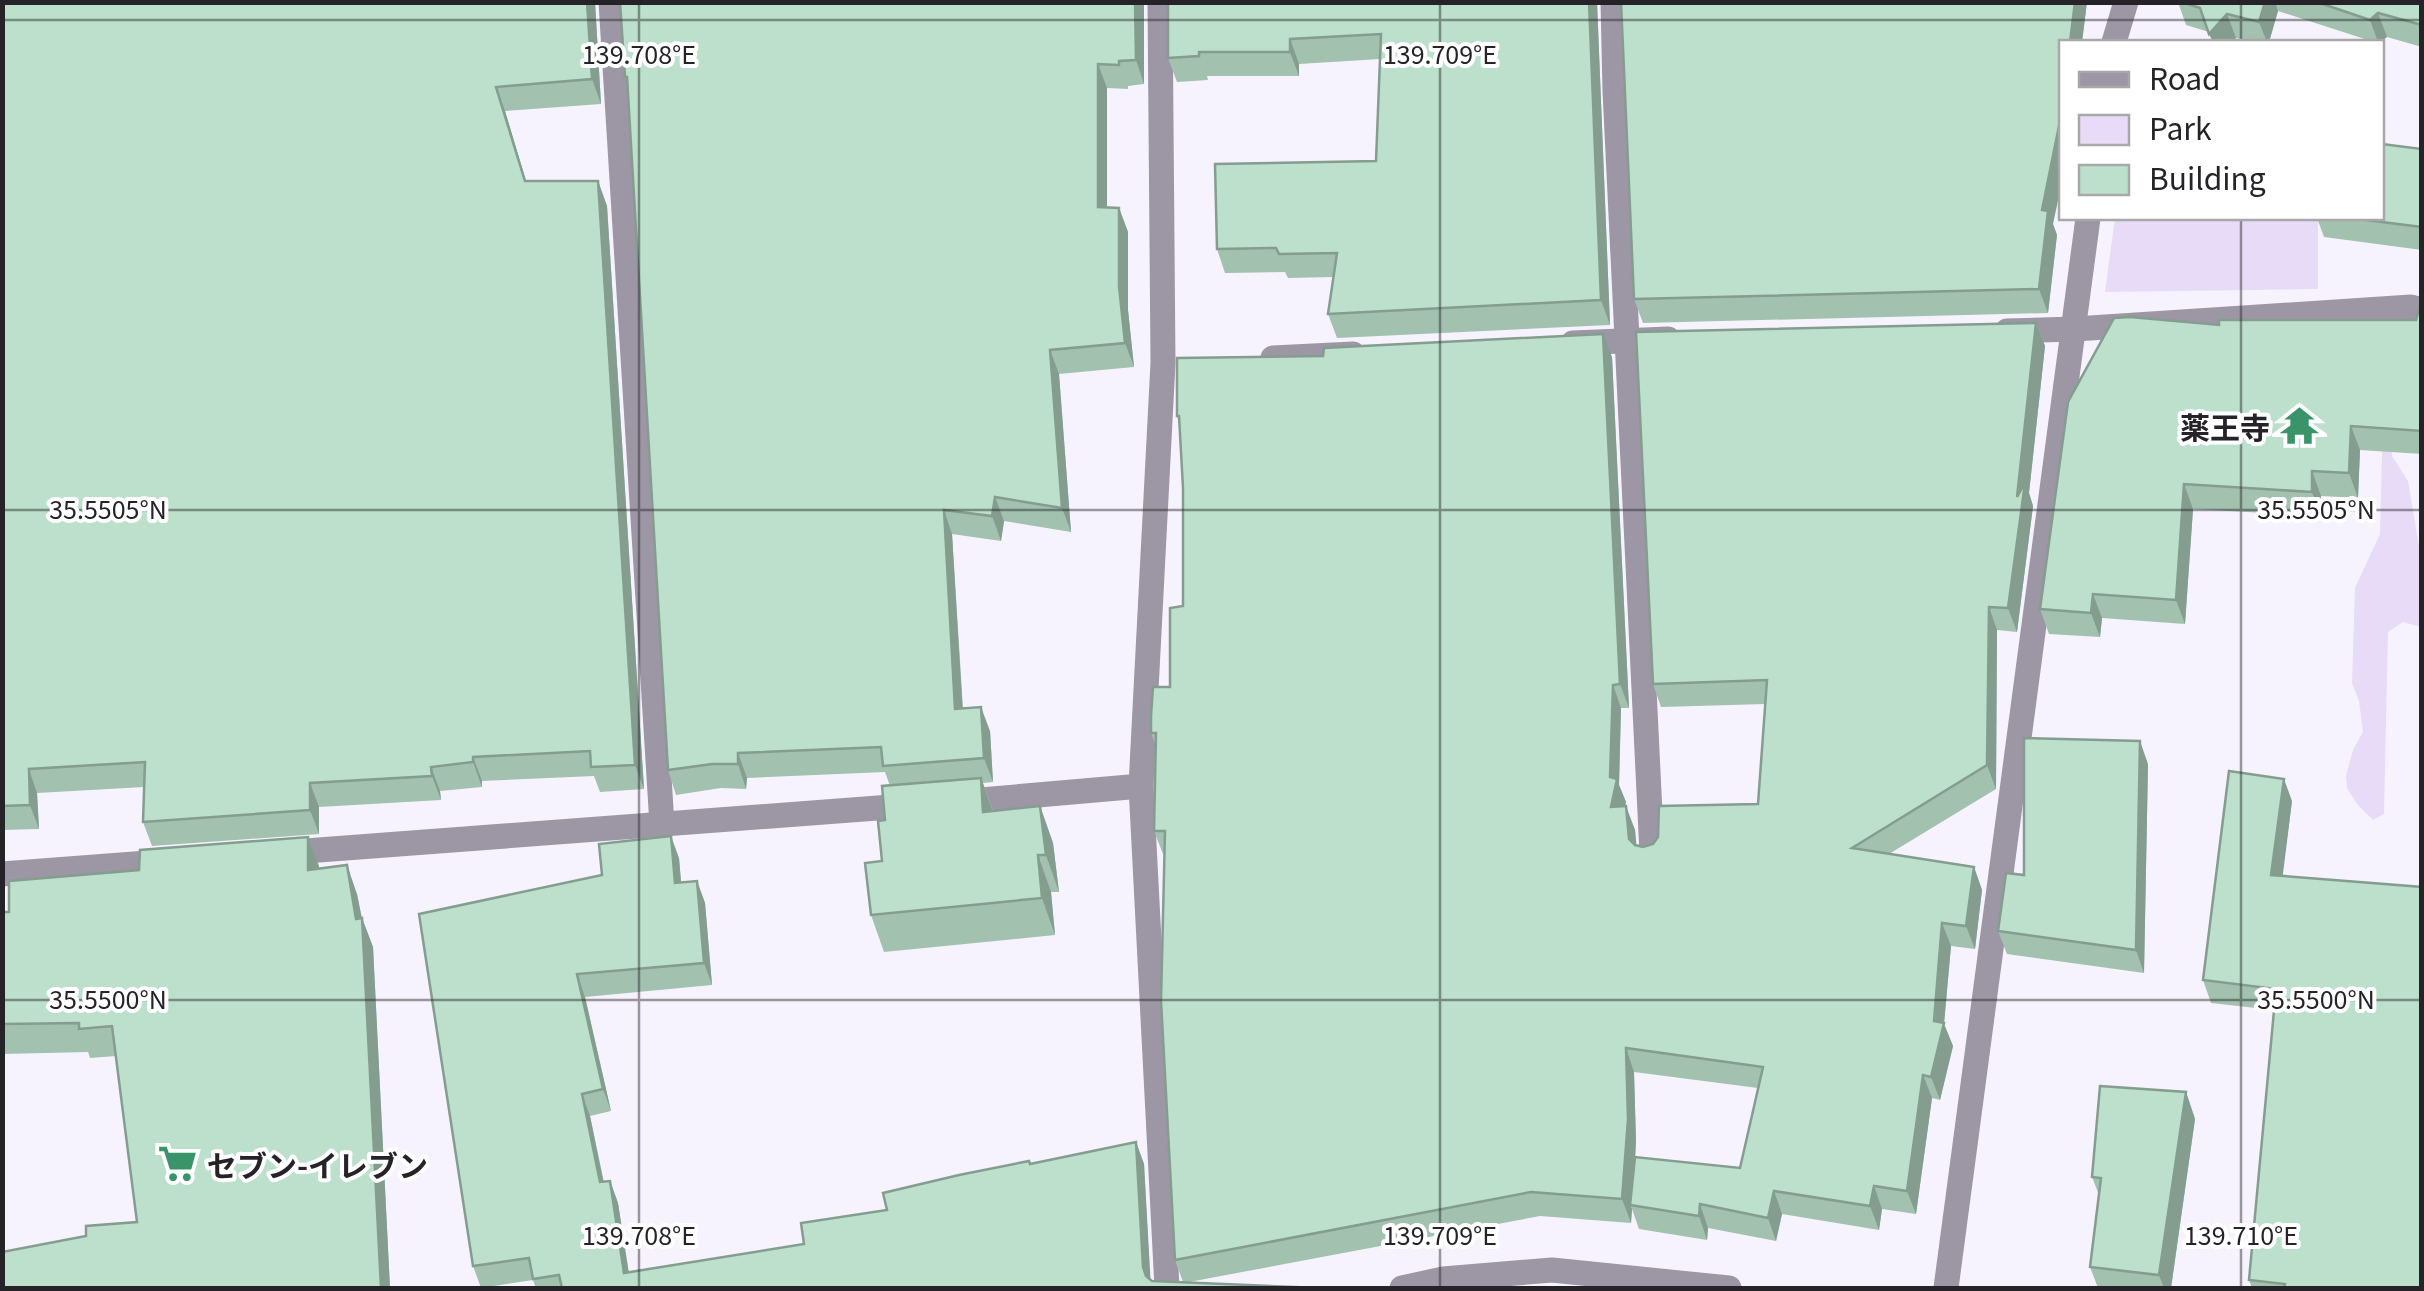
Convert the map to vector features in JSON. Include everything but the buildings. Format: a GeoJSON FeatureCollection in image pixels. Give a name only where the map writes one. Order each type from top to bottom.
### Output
{"type":"FeatureCollection","features":[{"type":"Feature","properties":{"kind":"street"},"geometry":{"type":"LineString","coordinates":[[611,2],[662,825]]}},
{"type":"Feature","properties":{"kind":"street"},"geometry":{"type":"LineString","coordinates":[[1160,2],[1171,363],[1141,786],[1166,1288]]}},
{"type":"Feature","properties":{"kind":"street"},"geometry":{"type":"LineString","coordinates":[[1613,2],[1614,91],[1652,854]]}},
{"type":"Feature","properties":{"kind":"street"},"geometry":{"type":"LineString","coordinates":[[2115,40],[2126,2]]}},
{"type":"Feature","properties":{"kind":"street"},"geometry":{"type":"LineString","coordinates":[[1946,1288],[2088,220]]}},
{"type":"Feature","properties":{"kind":"street"},"geometry":{"type":"LineString","coordinates":[[1986,332],[2422,310]]}},
{"type":"Feature","properties":{"kind":"street"},"geometry":{"type":"LineString","coordinates":[[1549,344],[1683,338]]}},
{"type":"Feature","properties":{"kind":"street"},"geometry":{"type":"LineString","coordinates":[[1258,358],[1374,352]]}},
{"type":"Feature","properties":{"kind":"street"},"geometry":{"type":"LineString","coordinates":[[254,855],[1141,786]]}},
{"type":"Feature","properties":{"kind":"street"},"geometry":{"type":"LineString","coordinates":[[2,874],[196,860]]}},
{"type":"Feature","properties":{"kind":"street"},"geometry":{"type":"LineString","coordinates":[[1402,1288],[1443,1278],[1552,1270],[1729,1288]]}},
{"type":"Feature","properties":{"kind":"green space"},"geometry":{"type":"Polygon","coordinates":[[[2115,220],[2318,220],[2318,289],[2105,292],[2115,220]]]}},
{"type":"Feature","properties":{"kind":"green space"},"geometry":{"type":"Polygon","coordinates":[[[2384,376],[2395,379],[2392,456],[2408,481],[2421,558],[2421,627],[2403,622],[2388,632],[2384,814],[2373,820],[2347,788],[2346,776],[2363,732],[2352,683],[2355,588],[2380,534],[2384,376]]]}},
{"type":"Feature","properties":{"kind":"place","name":"薬王寺"},"geometry":{"type":"Point","coordinates":[2300,426]}},
{"type":"Feature","properties":{"kind":"place","name":"セブン-イレブン"},"geometry":{"type":"Point","coordinates":[177,1164]}}]}
